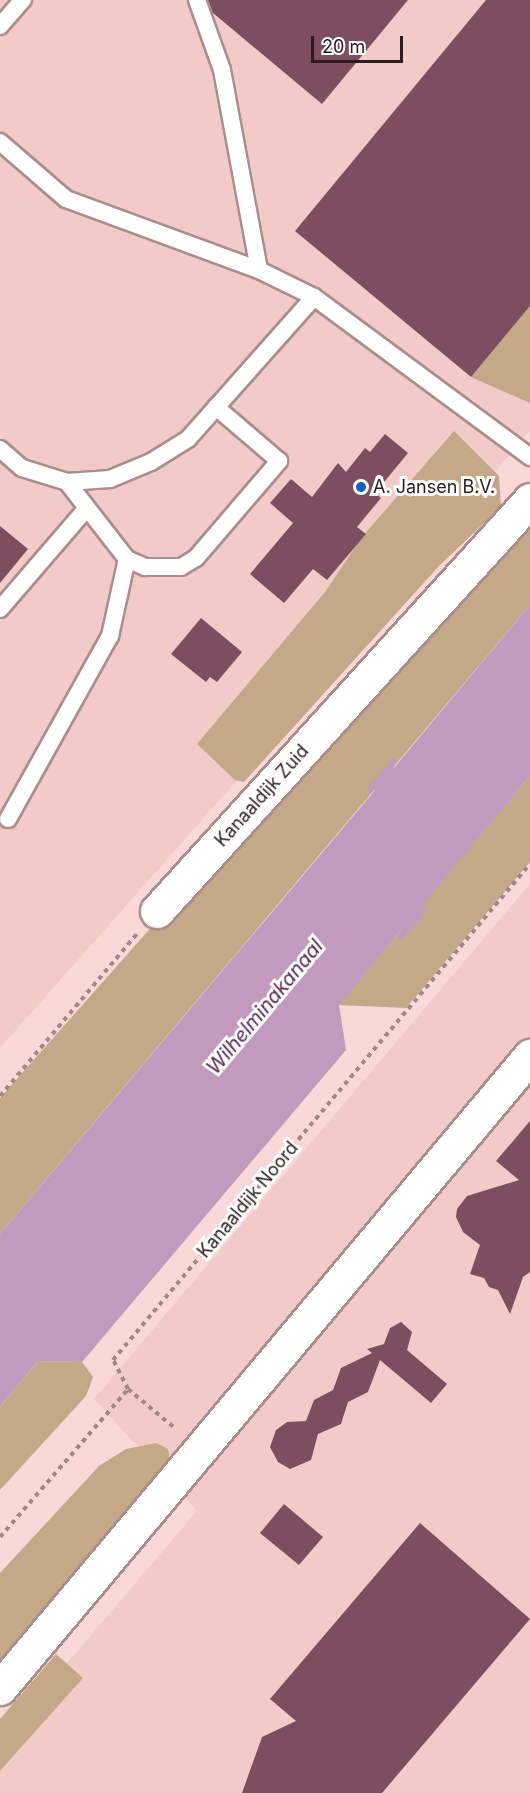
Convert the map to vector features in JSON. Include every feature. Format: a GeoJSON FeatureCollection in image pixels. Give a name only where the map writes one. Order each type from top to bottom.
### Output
{"type":"FeatureCollection","features":[{"type":"Feature","properties":{"kind":"street","name":"Kanaaldijk Zuid"},"geometry":{"type":"LineString","coordinates":[[157,911],[530,500]]}},
{"type":"Feature","properties":{"kind":"street"},"geometry":{"type":"LineString","coordinates":[[0,1688],[530,1056]]}},
{"type":"Feature","properties":{"kind":"lane"},"geometry":{"type":"LineString","coordinates":[[0,26],[23,0]]}},
{"type":"Feature","properties":{"kind":"lane"},"geometry":{"type":"LineString","coordinates":[[196,0],[222,70],[259,270]]}},
{"type":"Feature","properties":{"kind":"lane"},"geometry":{"type":"LineString","coordinates":[[0,142],[66,199],[259,270],[314,297],[530,457]]}},
{"type":"Feature","properties":{"kind":"lane"},"geometry":{"type":"LineString","coordinates":[[0,449],[22,468],[67,482],[110,479],[151,462],[188,439],[314,297]]}},
{"type":"Feature","properties":{"kind":"lane"},"geometry":{"type":"LineString","coordinates":[[67,482],[127,559],[162,570],[181,567],[196,558],[279,462],[216,407]]}},
{"type":"Feature","properties":{"kind":"lane"},"geometry":{"type":"LineString","coordinates":[[0,609],[87,508]]}},
{"type":"Feature","properties":{"kind":"lane"},"geometry":{"type":"LineString","coordinates":[[8,819],[110,636],[127,559]]}},
{"type":"Feature","properties":{"kind":"path","name":"Kanaaldijk Noord"},"geometry":{"type":"LineString","coordinates":[[128,1389],[113,1360],[530,864]]}},
{"type":"Feature","properties":{"kind":"path"},"geometry":{"type":"LineString","coordinates":[[0,1096],[157,911]]}},
{"type":"Feature","properties":{"kind":"path"},"geometry":{"type":"LineString","coordinates":[[0,1537],[128,1389],[200,1449]]}},
{"type":"Feature","properties":{"kind":"shaded area"},"geometry":{"type":"Polygon","coordinates":[[[0,0],[530,0],[530,430],[240,777],[0,1048],[0,0]]]}},
{"type":"Feature","properties":{"kind":"shaded area"},"geometry":{"type":"Polygon","coordinates":[[[530,306],[530,403],[471,377],[530,306]]]}},
{"type":"Feature","properties":{"kind":"shaded area"},"geometry":{"type":"Polygon","coordinates":[[[454,431],[499,476],[501,507],[439,566],[244,782],[235,780],[197,744],[325,592],[362,537],[454,431]]]}},
{"type":"Feature","properties":{"kind":"shaded area"},"geometry":{"type":"Polygon","coordinates":[[[530,513],[530,605],[0,1234],[0,1098],[287,774],[530,513]]]}},
{"type":"Feature","properties":{"kind":"shaded area"},"geometry":{"type":"Polygon","coordinates":[[[530,776],[530,862],[406,1008],[338,1005],[402,929],[401,941],[417,910],[530,776]]]}},
{"type":"Feature","properties":{"kind":"shaded area"},"geometry":{"type":"Polygon","coordinates":[[[530,884],[530,1793],[0,1793],[0,1742],[197,1511],[94,1399],[530,884]]]}},
{"type":"Feature","properties":{"kind":"shaded area"},"geometry":{"type":"Polygon","coordinates":[[[38,1361],[82,1362],[93,1377],[86,1396],[0,1490],[0,1407],[38,1361]]]}},
{"type":"Feature","properties":{"kind":"shaded area"},"geometry":{"type":"Polygon","coordinates":[[[156,1443],[168,1449],[171,1466],[0,1670],[0,1573],[99,1466],[126,1449],[156,1443]]]}},
{"type":"Feature","properties":{"kind":"shaded area"},"geometry":{"type":"Polygon","coordinates":[[[56,1654],[83,1678],[0,1771],[0,1719],[56,1654]]]}},
{"type":"Feature","properties":{"kind":"water","name":"Wilhelminakanaal"},"geometry":{"type":"Polygon","coordinates":[[[530,605],[530,776],[418,910],[424,906],[428,910],[401,941],[397,938],[402,929],[339,1005],[346,1050],[82,1362],[38,1361],[0,1407],[0,1234],[376,789],[370,794],[366,790],[394,757],[397,760],[393,769],[530,605]]]}},
{"type":"Feature","properties":{"kind":"building"},"geometry":{"type":"Polygon","coordinates":[[[208,0],[408,0],[322,104],[213,13],[208,0]]]}},
{"type":"Feature","properties":{"kind":"building"},"geometry":{"type":"Polygon","coordinates":[[[486,0],[530,0],[530,306],[471,377],[295,231],[486,0]]]}},
{"type":"Feature","properties":{"kind":"building"},"geometry":{"type":"Polygon","coordinates":[[[385,434],[408,453],[375,493],[381,498],[357,527],[366,534],[327,580],[313,569],[284,603],[250,574],[293,523],[270,503],[291,479],[312,497],[338,463],[346,472],[365,448],[370,452],[385,434]]]}},
{"type":"Feature","properties":{"kind":"building"},"geometry":{"type":"Polygon","coordinates":[[[0,526],[28,549],[0,583],[0,526]]]}},
{"type":"Feature","properties":{"kind":"building"},"geometry":{"type":"Polygon","coordinates":[[[201,618],[242,652],[217,682],[210,677],[206,682],[171,654],[201,618]]]}},
{"type":"Feature","properties":{"kind":"building"},"geometry":{"type":"Polygon","coordinates":[[[530,1121],[530,1272],[523,1277],[510,1314],[498,1290],[489,1287],[484,1278],[470,1274],[480,1245],[463,1232],[456,1217],[457,1209],[467,1196],[519,1180],[496,1161],[530,1121]]]}},
{"type":"Feature","properties":{"kind":"building"},"geometry":{"type":"Polygon","coordinates":[[[401,1322],[412,1332],[407,1350],[447,1384],[431,1403],[380,1360],[368,1392],[348,1402],[341,1424],[318,1434],[311,1460],[290,1469],[278,1462],[270,1447],[276,1430],[287,1422],[306,1421],[314,1400],[333,1390],[341,1368],[372,1353],[367,1349],[384,1344],[390,1328],[401,1322]]]}},
{"type":"Feature","properties":{"kind":"building"},"geometry":{"type":"Polygon","coordinates":[[[284,1504],[323,1537],[299,1565],[260,1533],[284,1504]]]}},
{"type":"Feature","properties":{"kind":"building"},"geometry":{"type":"Polygon","coordinates":[[[420,1523],[530,1619],[382,1793],[242,1793],[262,1737],[296,1721],[270,1699],[420,1523]]]}},
{"type":"Feature","properties":{"kind":"place","name":"A. Jansen B.V."},"geometry":{"type":"Point","coordinates":[361,487]}}]}
